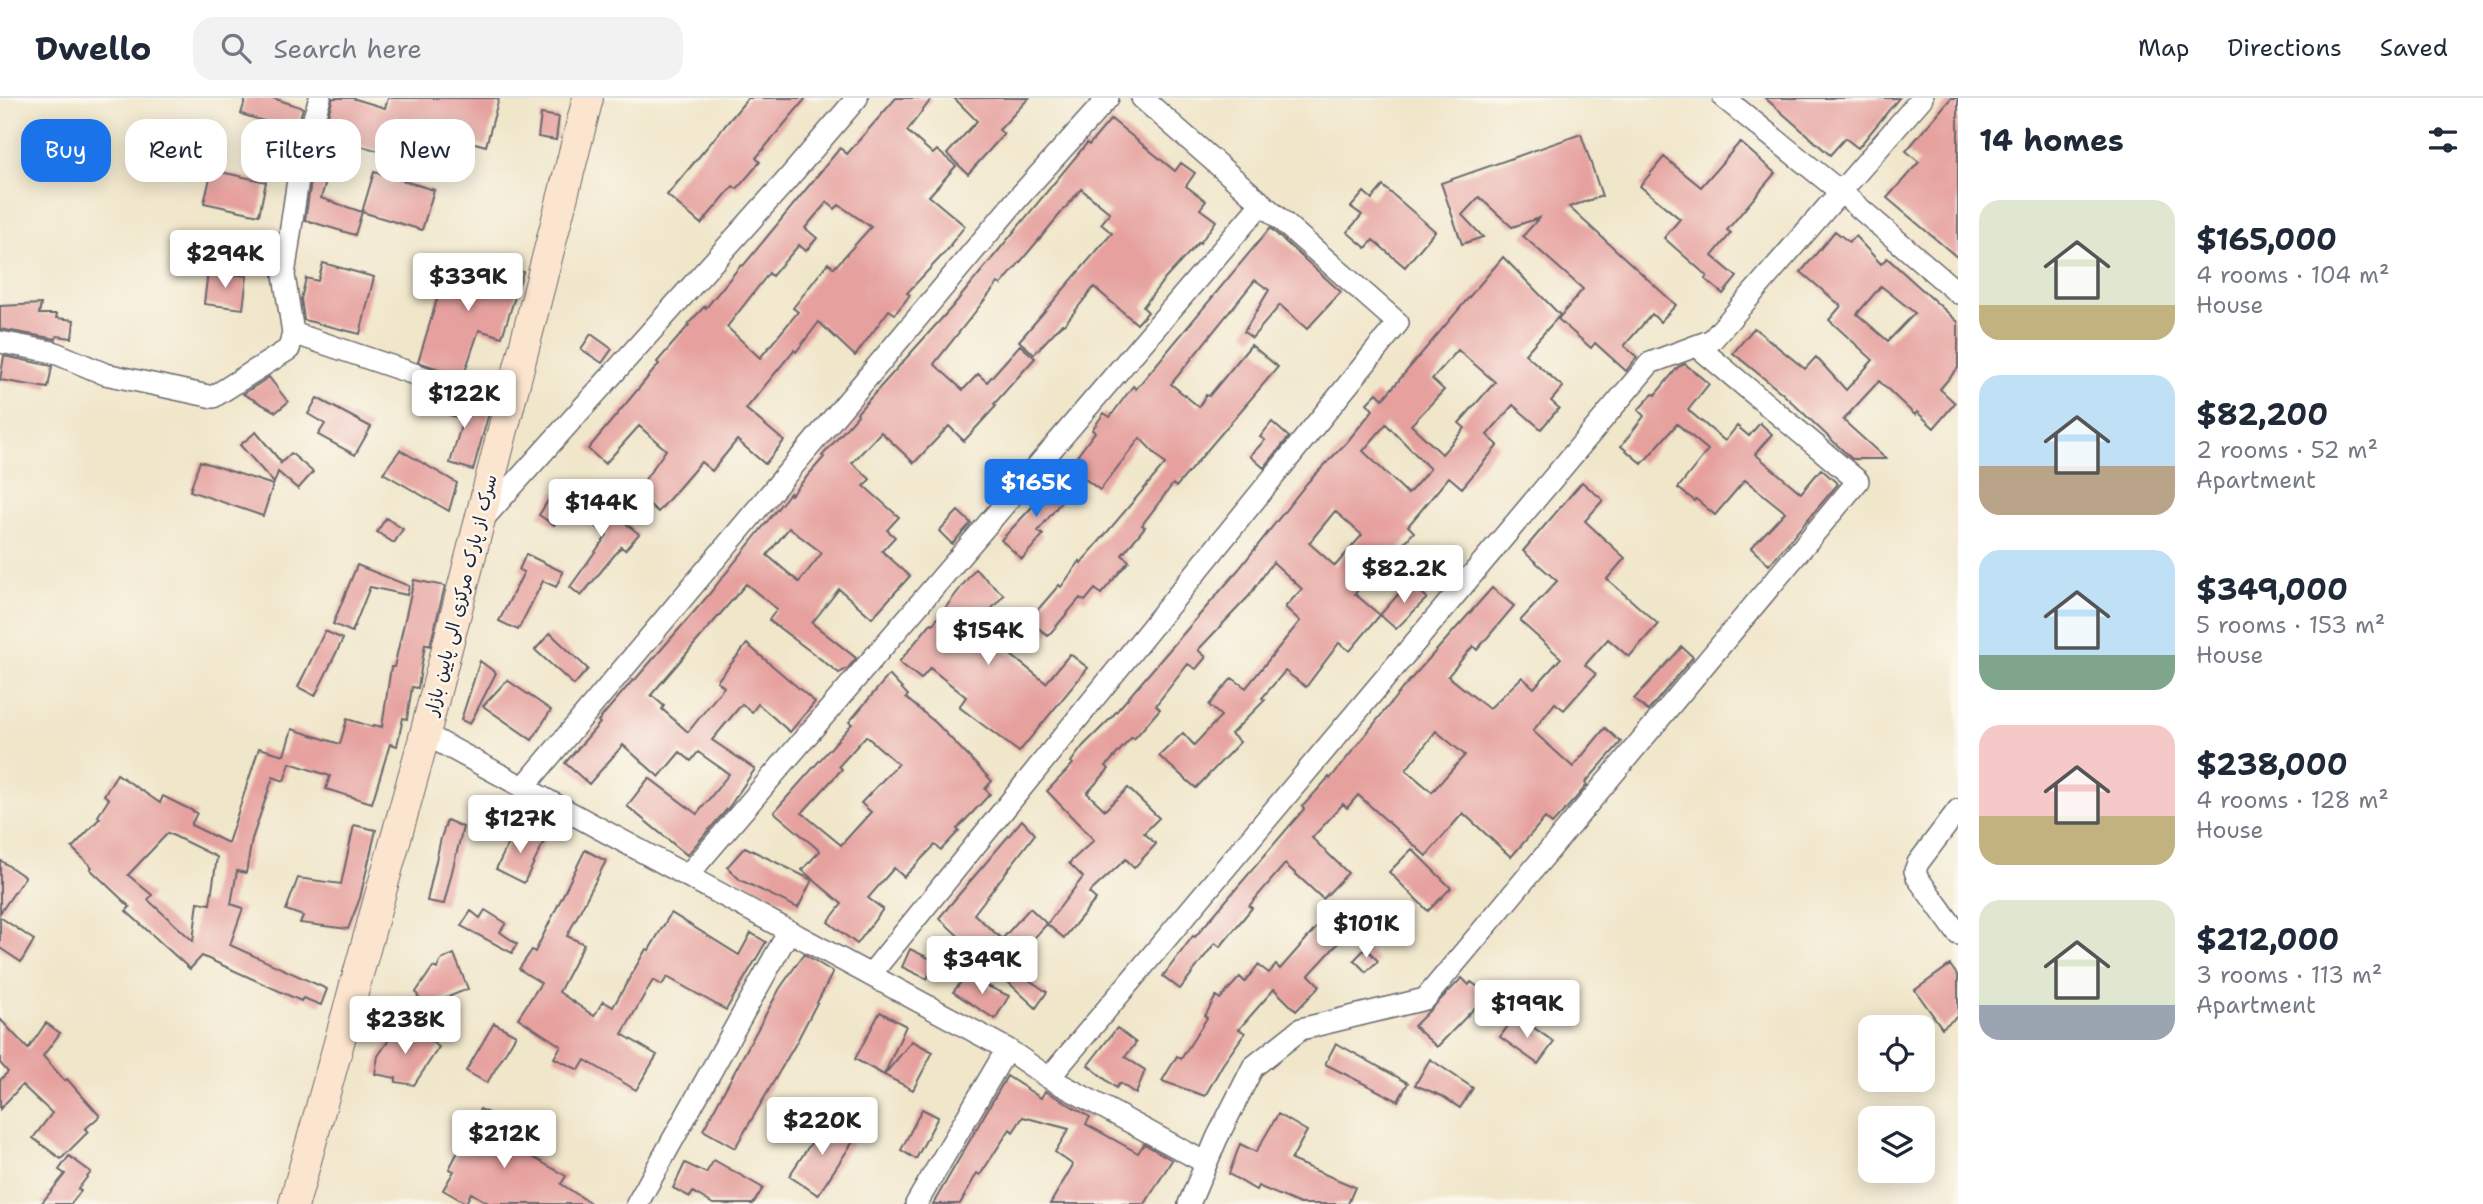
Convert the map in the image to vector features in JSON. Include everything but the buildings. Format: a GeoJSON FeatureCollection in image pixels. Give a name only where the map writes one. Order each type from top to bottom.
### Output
{"type":"FeatureCollection","features":[{"type":"Feature","properties":{"kind":"main road","name":"سرک از پارک مرکزی الی پایین بازار"},"geometry":{"type":"LineString","coordinates":[[294,1204],[425,734],[589,98]]}},
{"type":"Feature","properties":{"kind":"street"},"geometry":{"type":"LineString","coordinates":[[0,342],[53,352],[105,374],[214,397],[289,349],[293,333],[284,275],[301,159],[320,98]]}},
{"type":"Feature","properties":{"kind":"street"},"geometry":{"type":"LineString","coordinates":[[479,523],[857,98]]}},
{"type":"Feature","properties":{"kind":"street"},"geometry":{"type":"LineString","coordinates":[[524,787],[1018,198],[1108,98]]}},
{"type":"Feature","properties":{"kind":"street"},"geometry":{"type":"LineString","coordinates":[[870,975],[1398,323],[1142,98]]}},
{"type":"Feature","properties":{"kind":"street"},"geometry":{"type":"LineString","coordinates":[[1724,98],[1842,192],[1958,293]]}},
{"type":"Feature","properties":{"kind":"street"},"geometry":{"type":"LineString","coordinates":[[1049,1078],[1650,363],[1712,340],[1922,98]]}},
{"type":"Feature","properties":{"kind":"street"},"geometry":{"type":"LineString","coordinates":[[687,876],[1262,203]]}},
{"type":"Feature","properties":{"kind":"street"},"geometry":{"type":"LineString","coordinates":[[293,333],[509,406]]}},
{"type":"Feature","properties":{"kind":"street"},"geometry":{"type":"LineString","coordinates":[[1189,1204],[1252,1067],[1301,1029],[1425,999],[1858,481],[1697,346]]}},
{"type":"Feature","properties":{"kind":"street"},"geometry":{"type":"LineString","coordinates":[[425,734],[1007,1049],[1049,1078],[1206,1163]]}},
{"type":"Feature","properties":{"kind":"street"},"geometry":{"type":"LineString","coordinates":[[1958,810],[1918,863],[1915,871],[1958,934]]}},
{"type":"Feature","properties":{"kind":"street"},"geometry":{"type":"LineString","coordinates":[[637,1204],[789,931]]}},
{"type":"Feature","properties":{"kind":"street"},"geometry":{"type":"LineString","coordinates":[[916,1204],[1007,1049]]}}]}
